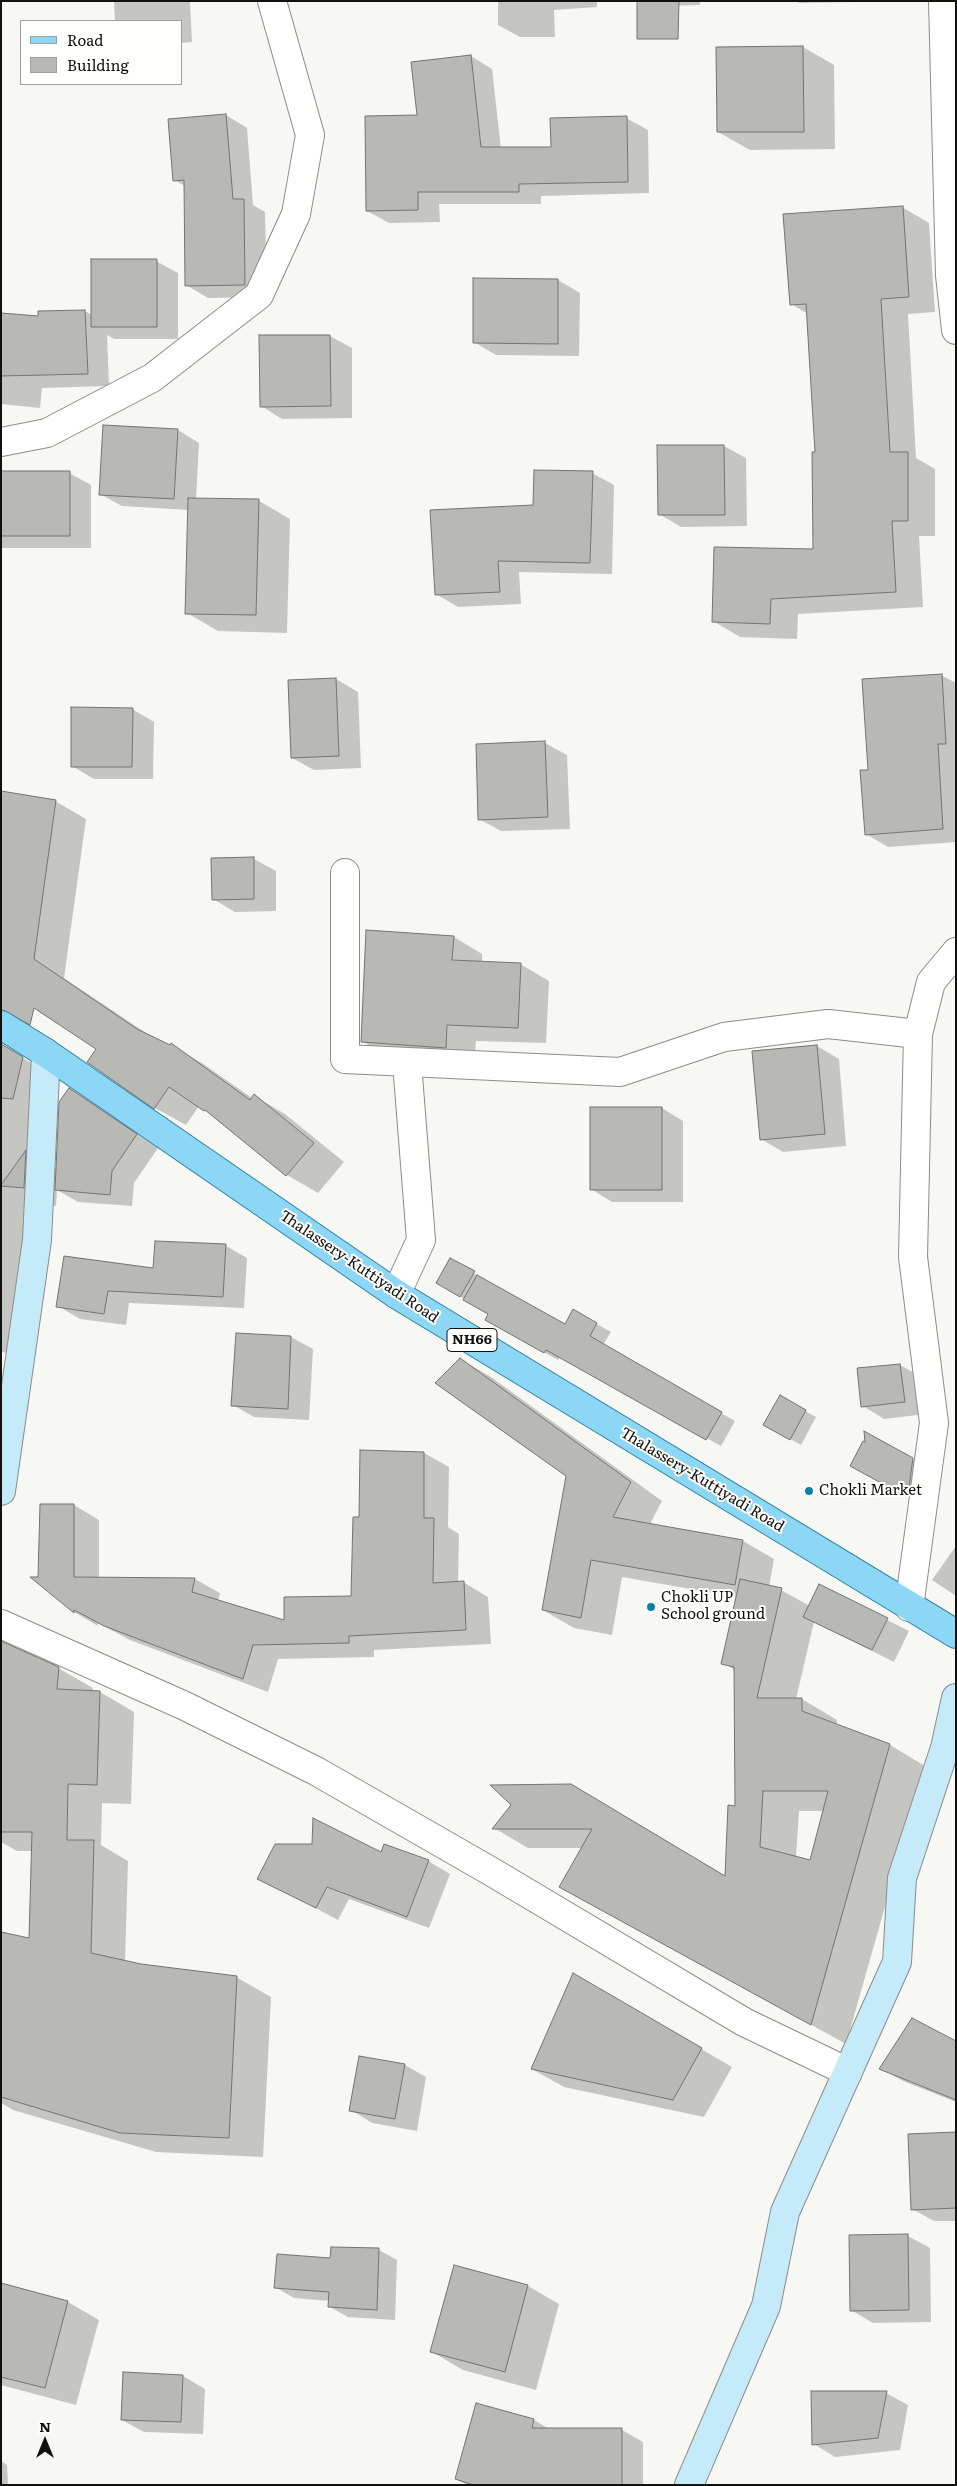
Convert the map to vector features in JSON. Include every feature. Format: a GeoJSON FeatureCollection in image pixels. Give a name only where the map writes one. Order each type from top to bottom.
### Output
{"type":"FeatureCollection","features":[{"type":"Feature","properties":{"kind":"main road","name":"Thalassery-Kuttiyadi Road"},"geometry":{"type":"LineString","coordinates":[[1,1025],[46,1053],[396,1294],[956,1634]]}},
{"type":"Feature","properties":{"kind":"main road"},"geometry":{"type":"LineString","coordinates":[[1,1491],[37,1240],[46,1053]]}},
{"type":"Feature","properties":{"kind":"main road"},"geometry":{"type":"LineString","coordinates":[[689,2485],[766,2306],[785,2212],[897,1962],[902,1878],[945,1748],[956,1698]]}},
{"type":"Feature","properties":{"kind":"street"},"geometry":{"type":"LineString","coordinates":[[1,442],[47,432],[152,378],[259,295],[296,214],[310,135],[272,1]]}},
{"type":"Feature","properties":{"kind":"street"},"geometry":{"type":"LineString","coordinates":[[943,1],[952,210],[950,274],[956,330]]}},
{"type":"Feature","properties":{"kind":"street"},"geometry":{"type":"LineString","coordinates":[[345,873],[345,1058],[408,1063],[620,1072],[724,1037],[828,1024],[918,1034]]}},
{"type":"Feature","properties":{"kind":"street"},"geometry":{"type":"LineString","coordinates":[[909,1607],[934,1423],[913,1257],[918,1034],[932,982],[956,952]]}},
{"type":"Feature","properties":{"kind":"street"},"geometry":{"type":"LineString","coordinates":[[396,1294],[421,1240],[408,1063]]}},
{"type":"Feature","properties":{"kind":"street"},"geometry":{"type":"LineString","coordinates":[[1,1624],[185,1706],[316,1771],[492,1872],[744,2022],[848,2072]]}},
{"type":"Feature","properties":{"kind":"building"},"geometry":{"type":"Polygon","coordinates":[[[637,1],[679,1],[678,39],[637,39],[637,1]]]}},
{"type":"Feature","properties":{"kind":"building"},"geometry":{"type":"Polygon","coordinates":[[[803,46],[804,132],[717,132],[716,47],[803,46]]]}},
{"type":"Feature","properties":{"kind":"building"},"geometry":{"type":"Polygon","coordinates":[[[471,55],[481,147],[551,147],[550,118],[627,116],[628,182],[519,184],[519,192],[418,192],[418,210],[366,211],[365,116],[417,115],[411,62],[471,55]]]}},
{"type":"Feature","properties":{"kind":"building"},"geometry":{"type":"Polygon","coordinates":[[[226,114],[233,199],[244,199],[245,285],[185,286],[184,180],[173,181],[168,119],[226,114]]]}},
{"type":"Feature","properties":{"kind":"building"},"geometry":{"type":"Polygon","coordinates":[[[903,206],[909,297],[881,299],[890,452],[908,452],[908,521],[892,521],[896,592],[771,599],[770,624],[712,622],[714,547],[813,549],[812,452],[815,452],[806,304],[790,305],[783,214],[903,206]]]}},
{"type":"Feature","properties":{"kind":"building"},"geometry":{"type":"Polygon","coordinates":[[[91,259],[157,259],[157,327],[91,327],[91,259]]]}},
{"type":"Feature","properties":{"kind":"building"},"geometry":{"type":"Polygon","coordinates":[[[473,278],[558,279],[558,344],[473,343],[473,278]]]}},
{"type":"Feature","properties":{"kind":"building"},"geometry":{"type":"Polygon","coordinates":[[[85,310],[88,374],[1,376],[1,313],[38,316],[38,311],[85,310]]]}},
{"type":"Feature","properties":{"kind":"building"},"geometry":{"type":"Polygon","coordinates":[[[259,335],[330,335],[331,406],[260,407],[259,335]]]}},
{"type":"Feature","properties":{"kind":"building"},"geometry":{"type":"Polygon","coordinates":[[[103,425],[178,429],[174,499],[99,495],[103,425]]]}},
{"type":"Feature","properties":{"kind":"building"},"geometry":{"type":"Polygon","coordinates":[[[657,445],[724,445],[725,515],[658,515],[657,445]]]}},
{"type":"Feature","properties":{"kind":"building"},"geometry":{"type":"Polygon","coordinates":[[[534,470],[593,471],[590,563],[498,561],[500,592],[435,595],[430,510],[533,505],[534,470]]]}},
{"type":"Feature","properties":{"kind":"building"},"geometry":{"type":"Polygon","coordinates":[[[1,471],[70,471],[70,536],[1,536],[1,471]]]}},
{"type":"Feature","properties":{"kind":"building"},"geometry":{"type":"Polygon","coordinates":[[[188,498],[259,499],[256,615],[185,614],[188,498]]]}},
{"type":"Feature","properties":{"kind":"building"},"geometry":{"type":"Polygon","coordinates":[[[942,674],[946,744],[938,744],[943,829],[865,835],[860,770],[868,770],[862,679],[942,674]]]}},
{"type":"Feature","properties":{"kind":"building"},"geometry":{"type":"Polygon","coordinates":[[[336,678],[339,756],[291,758],[288,680],[336,678]]]}},
{"type":"Feature","properties":{"kind":"building"},"geometry":{"type":"Polygon","coordinates":[[[71,707],[133,708],[132,767],[71,767],[71,707]]]}},
{"type":"Feature","properties":{"kind":"building"},"geometry":{"type":"Polygon","coordinates":[[[545,741],[548,817],[478,820],[476,744],[545,741]]]}},
{"type":"Feature","properties":{"kind":"building"},"geometry":{"type":"Polygon","coordinates":[[[1,791],[56,800],[34,959],[137,1029],[170,1045],[171,1043],[250,1100],[254,1094],[314,1143],[286,1176],[205,1110],[169,1087],[154,1109],[87,1062],[96,1049],[34,1008],[30,1025],[1,1009],[1,791]]]}},
{"type":"Feature","properties":{"kind":"building"},"geometry":{"type":"Polygon","coordinates":[[[254,857],[254,899],[212,900],[211,858],[254,857]]]}},
{"type":"Feature","properties":{"kind":"building"},"geometry":{"type":"Polygon","coordinates":[[[366,930],[454,936],[452,960],[521,963],[518,1028],[447,1025],[446,1048],[361,1042],[366,930]]]}},
{"type":"Feature","properties":{"kind":"building"},"geometry":{"type":"Polygon","coordinates":[[[1,1044],[23,1057],[13,1099],[1,1098],[1,1044]]]}},
{"type":"Feature","properties":{"kind":"building"},"geometry":{"type":"Polygon","coordinates":[[[817,1045],[825,1134],[760,1140],[752,1051],[817,1045]]]}},
{"type":"Feature","properties":{"kind":"building"},"geometry":{"type":"Polygon","coordinates":[[[69,1088],[137,1134],[112,1171],[110,1195],[55,1190],[59,1102],[69,1088]]]}},
{"type":"Feature","properties":{"kind":"building"},"geometry":{"type":"Polygon","coordinates":[[[590,1107],[662,1107],[662,1190],[590,1190],[590,1107]]]}},
{"type":"Feature","properties":{"kind":"building"},"geometry":{"type":"Polygon","coordinates":[[[26,1150],[24,1188],[1,1186],[1,1185],[26,1150]]]}},
{"type":"Feature","properties":{"kind":"building"},"geometry":{"type":"Polygon","coordinates":[[[155,1241],[226,1244],[223,1297],[108,1291],[104,1314],[56,1307],[64,1256],[153,1268],[155,1241]]]}},
{"type":"Feature","properties":{"kind":"building"},"geometry":{"type":"Polygon","coordinates":[[[450,1258],[475,1271],[460,1297],[436,1283],[450,1258]]]}},
{"type":"Feature","properties":{"kind":"building"},"geometry":{"type":"Polygon","coordinates":[[[477,1275],[565,1324],[573,1309],[597,1323],[590,1336],[722,1412],[706,1440],[546,1350],[544,1353],[485,1320],[488,1314],[463,1300],[477,1275]]]}},
{"type":"Feature","properties":{"kind":"building"},"geometry":{"type":"Polygon","coordinates":[[[236,1333],[291,1336],[288,1409],[231,1406],[236,1333]]]}},
{"type":"Feature","properties":{"kind":"building"},"geometry":{"type":"Polygon","coordinates":[[[460,1358],[631,1482],[613,1517],[743,1540],[735,1585],[591,1560],[581,1618],[542,1610],[566,1476],[435,1383],[460,1358]]]}},
{"type":"Feature","properties":{"kind":"building"},"geometry":{"type":"Polygon","coordinates":[[[900,1364],[905,1402],[861,1407],[857,1368],[900,1364]]]}},
{"type":"Feature","properties":{"kind":"building"},"geometry":{"type":"Polygon","coordinates":[[[780,1395],[806,1410],[790,1440],[763,1425],[780,1395]]]}},
{"type":"Feature","properties":{"kind":"building"},"geometry":{"type":"Polygon","coordinates":[[[864,1431],[913,1458],[909,1487],[905,1496],[850,1466],[863,1441],[865,1442],[864,1431]]]}},
{"type":"Feature","properties":{"kind":"building"},"geometry":{"type":"Polygon","coordinates":[[[360,1450],[424,1452],[424,1518],[434,1518],[433,1583],[464,1581],[466,1630],[349,1636],[349,1643],[253,1645],[243,1679],[104,1626],[74,1610],[74,1613],[30,1577],[38,1577],[40,1504],[74,1504],[74,1577],[195,1578],[192,1592],[284,1620],[284,1597],[351,1596],[353,1517],[359,1517],[360,1450]]]}},
{"type":"Feature","properties":{"kind":"building"},"geometry":{"type":"Polygon","coordinates":[[[740,1579],[782,1588],[757,1698],[802,1698],[802,1711],[890,1744],[811,2025],[559,1887],[592,1829],[492,1829],[511,1805],[490,1785],[571,1784],[725,1876],[728,1805],[735,1806],[734,1667],[721,1664],[740,1579]],[[763,1791],[760,1847],[810,1860],[828,1791],[763,1791]]]}},
{"type":"Feature","properties":{"kind":"building"},"geometry":{"type":"Polygon","coordinates":[[[819,1584],[888,1618],[872,1650],[803,1617],[819,1584]]]}},
{"type":"Feature","properties":{"kind":"building"},"geometry":{"type":"Polygon","coordinates":[[[1,1641],[59,1667],[57,1689],[100,1691],[97,1785],[68,1784],[67,1840],[94,1840],[91,1953],[141,1964],[237,1976],[229,2138],[120,2133],[1,2097],[1,1932],[29,1938],[32,1832],[1,1832],[1,1641]]]}},
{"type":"Feature","properties":{"kind":"building"},"geometry":{"type":"Polygon","coordinates":[[[313,1818],[381,1852],[384,1844],[429,1860],[407,1917],[327,1887],[316,1908],[257,1879],[275,1844],[312,1844],[313,1818]]]}},
{"type":"Feature","properties":{"kind":"building"},"geometry":{"type":"Polygon","coordinates":[[[573,1973],[702,2048],[673,2100],[531,2069],[573,1973]]]}},
{"type":"Feature","properties":{"kind":"building"},"geometry":{"type":"Polygon","coordinates":[[[912,2018],[956,2041],[956,2100],[879,2069],[912,2018]]]}},
{"type":"Feature","properties":{"kind":"building"},"geometry":{"type":"Polygon","coordinates":[[[359,2056],[405,2064],[395,2119],[349,2111],[359,2056]]]}},
{"type":"Feature","properties":{"kind":"building"},"geometry":{"type":"Polygon","coordinates":[[[956,2132],[956,2208],[911,2210],[908,2134],[956,2132]]]}},
{"type":"Feature","properties":{"kind":"building"},"geometry":{"type":"Polygon","coordinates":[[[908,2234],[909,2310],[850,2311],[849,2235],[908,2234]]]}},
{"type":"Feature","properties":{"kind":"building"},"geometry":{"type":"Polygon","coordinates":[[[331,2247],[379,2248],[377,2310],[328,2307],[329,2292],[274,2288],[277,2254],[330,2258],[331,2247]]]}},
{"type":"Feature","properties":{"kind":"building"},"geometry":{"type":"Polygon","coordinates":[[[454,2265],[528,2285],[505,2372],[430,2352],[454,2265]]]}},
{"type":"Feature","properties":{"kind":"building"},"geometry":{"type":"Polygon","coordinates":[[[1,2283],[68,2301],[45,2388],[1,2377],[1,2283]]]}},
{"type":"Feature","properties":{"kind":"building"},"geometry":{"type":"Polygon","coordinates":[[[123,2372],[183,2375],[181,2422],[121,2420],[123,2372]]]}},
{"type":"Feature","properties":{"kind":"building"},"geometry":{"type":"Polygon","coordinates":[[[811,2391],[887,2391],[878,2438],[812,2445],[811,2391]]]}},
{"type":"Feature","properties":{"kind":"building"},"geometry":{"type":"Polygon","coordinates":[[[476,2403],[534,2419],[532,2428],[622,2428],[622,2485],[474,2485],[455,2479],[476,2403]]]}},
{"type":"Feature","properties":{"kind":"place","name":"Chokli Market"},"geometry":{"type":"Point","coordinates":[809,1491]}},
{"type":"Feature","properties":{"kind":"place","name":"Chokli UP School ground"},"geometry":{"type":"Point","coordinates":[651,1607]}}]}
